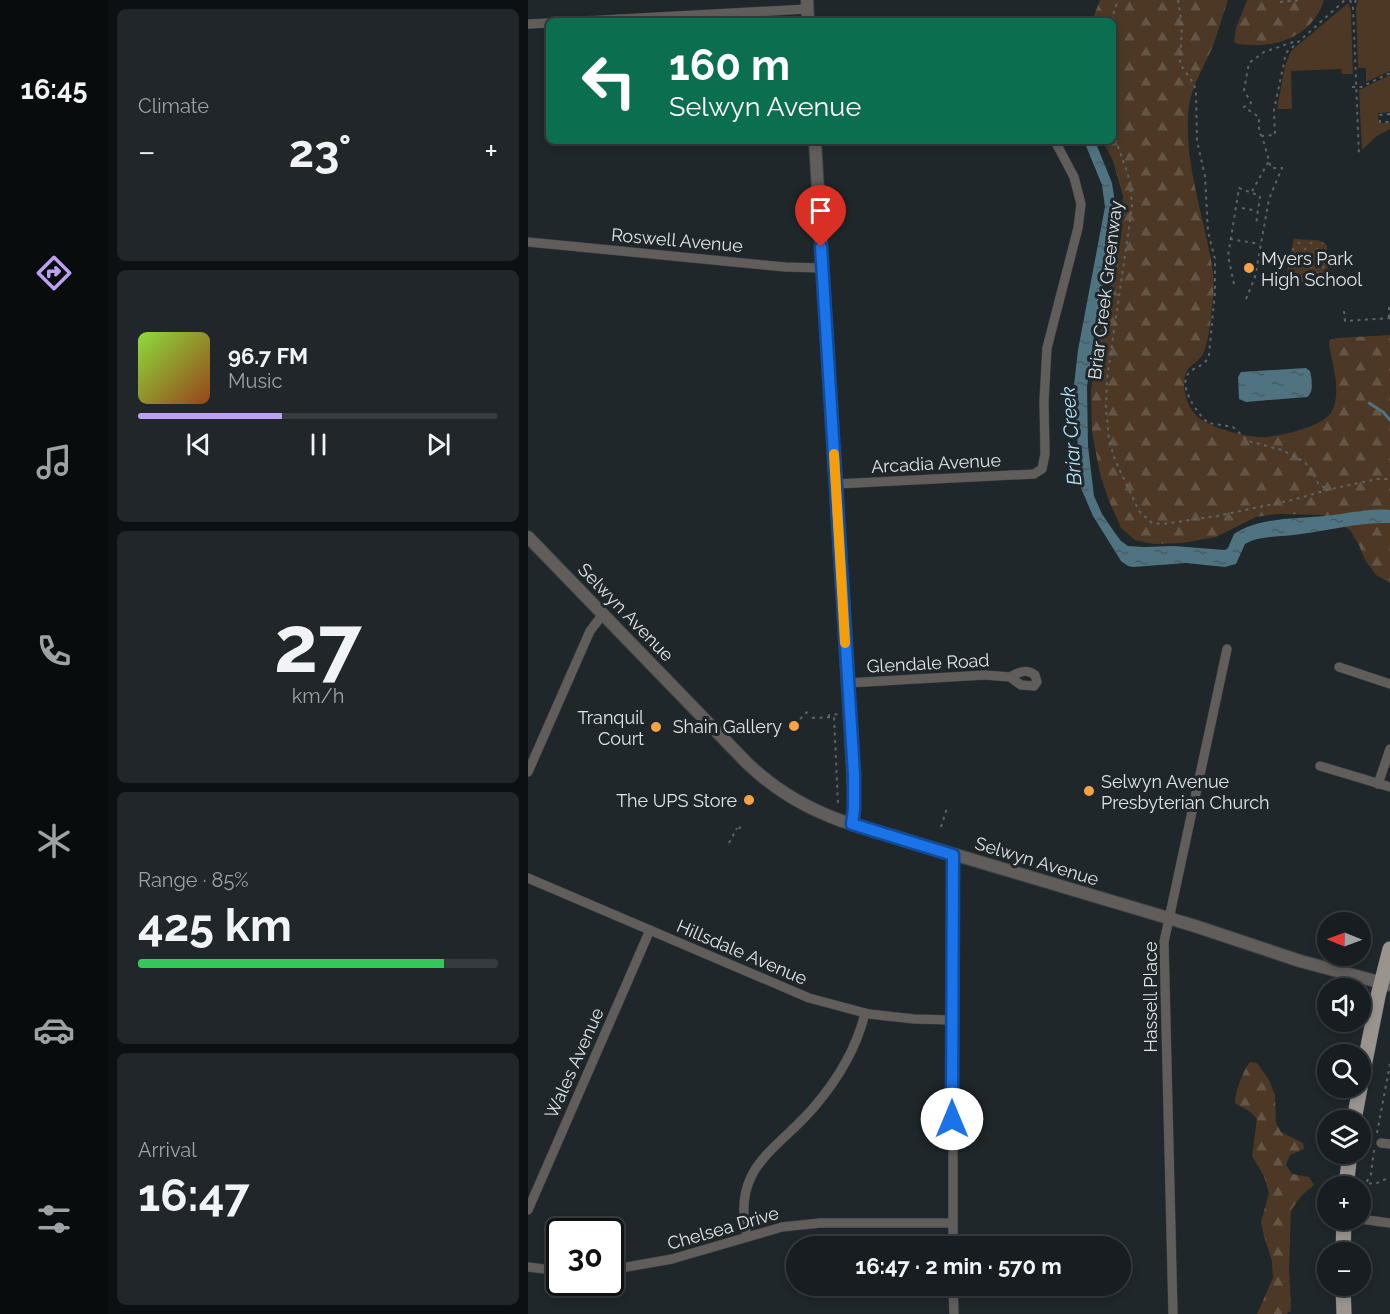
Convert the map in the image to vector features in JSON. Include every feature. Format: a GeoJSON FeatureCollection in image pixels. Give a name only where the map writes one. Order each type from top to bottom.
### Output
{"type":"FeatureCollection","features":[{"type":"Feature","properties":{"kind":"main road"},"geometry":{"type":"LineString","coordinates":[[1370,1044],[1385,984],[1390,949]]}},
{"type":"Feature","properties":{"kind":"main road"},"geometry":{"type":"LineString","coordinates":[[1343,1296],[1344,1314]]}},
{"type":"Feature","properties":{"kind":"street"},"geometry":{"type":"LineString","coordinates":[[646,18],[807,10]]}},
{"type":"Feature","properties":{"kind":"street"},"geometry":{"type":"LineString","coordinates":[[528,24],[546,23]]}},
{"type":"Feature","properties":{"kind":"street"},"geometry":{"type":"LineString","coordinates":[[815,144],[854,792],[852,824]]}},
{"type":"Feature","properties":{"kind":"street","name":"Arcadia Avenue"},"geometry":{"type":"LineString","coordinates":[[836,484],[1038,473],[1044,466],[1047,348],[1078,228],[1081,204],[1074,177],[1057,144]]}},
{"type":"Feature","properties":{"kind":"street","name":"Roswell Avenue"},"geometry":{"type":"LineString","coordinates":[[528,242],[785,267],[822,268]]}},
{"type":"Feature","properties":{"kind":"street","name":"Selwyn Avenue"},"geometry":{"type":"LineString","coordinates":[[528,537],[766,781],[807,807],[852,824],[953,855],[1169,919],[1287,957],[1385,984]]}},
{"type":"Feature","properties":{"kind":"street"},"geometry":{"type":"LineString","coordinates":[[528,772],[590,631],[603,614]]}},
{"type":"Feature","properties":{"kind":"street","name":"Hassell Place"},"geometry":{"type":"LineString","coordinates":[[1173,1314],[1165,936],[1227,650]]}},
{"type":"Feature","properties":{"kind":"street"},"geometry":{"type":"LineString","coordinates":[[1339,667],[1390,684]]}},
{"type":"Feature","properties":{"kind":"street","name":"Glendale Road"},"geometry":{"type":"LineString","coordinates":[[848,683],[973,675],[1010,677]]}},
{"type":"Feature","properties":{"kind":"street"},"geometry":{"type":"LineString","coordinates":[[1378,784],[1390,749]]}},
{"type":"Feature","properties":{"kind":"street"},"geometry":{"type":"LineString","coordinates":[[1320,766],[1390,787]]}},
{"type":"Feature","properties":{"kind":"street"},"geometry":{"type":"LineString","coordinates":[[952,1236],[953,855]]}},
{"type":"Feature","properties":{"kind":"street","name":"Hillsdale Avenue"},"geometry":{"type":"LineString","coordinates":[[528,878],[800,995],[865,1013],[914,1019],[952,1020]]}},
{"type":"Feature","properties":{"kind":"street","name":"Wales Avenue"},"geometry":{"type":"LineString","coordinates":[[528,1210],[650,930]]}},
{"type":"Feature","properties":{"kind":"street"},"geometry":{"type":"LineString","coordinates":[[747,1236],[744,1223],[744,1197],[753,1171],[765,1155],[807,1115],[829,1087],[851,1052],[865,1013]]}},
{"type":"Feature","properties":{"kind":"street"},"geometry":{"type":"LineString","coordinates":[[1371,1220],[1390,1223]]}},
{"type":"Feature","properties":{"kind":"street","name":"Chelsea Drive"},"geometry":{"type":"LineString","coordinates":[[624,1268],[672,1259],[782,1227],[809,1224],[952,1223]]}},
{"type":"Feature","properties":{"kind":"street"},"geometry":{"type":"LineString","coordinates":[[528,1267],[546,1269]]}},
{"type":"Feature","properties":{"kind":"street"},"geometry":{"type":"LineString","coordinates":[[953,1296],[954,1314]]}},
{"type":"Feature","properties":{"kind":"path"},"geometry":{"type":"LineString","coordinates":[[1112,18],[1118,0]]}},
{"type":"Feature","properties":{"kind":"path"},"geometry":{"type":"LineString","coordinates":[[1178,0],[1182,25],[1180,64],[1194,84],[1196,94],[1197,141],[1205,176],[1208,232],[1215,259],[1216,275],[1209,355],[1206,362],[1189,373],[1185,386],[1197,409],[1208,423],[1233,427],[1243,438],[1282,450],[1301,460],[1310,467],[1319,484],[1331,489]]}},
{"type":"Feature","properties":{"kind":"path"},"geometry":{"type":"LineString","coordinates":[[1280,2],[1300,0]]}},
{"type":"Feature","properties":{"kind":"path"},"geometry":{"type":"LineString","coordinates":[[1262,136],[1275,135],[1274,110],[1285,58],[1290,48],[1345,0]]}},
{"type":"Feature","properties":{"kind":"path"},"geometry":{"type":"LineString","coordinates":[[1350,0],[1353,7],[1359,155]]}},
{"type":"Feature","properties":{"kind":"path"},"geometry":{"type":"LineString","coordinates":[[1353,7],[1356,0]]}},
{"type":"Feature","properties":{"kind":"path"},"geometry":{"type":"LineString","coordinates":[[1246,299],[1255,277],[1269,199],[1282,168],[1271,168],[1262,136],[1259,133],[1259,117],[1244,107],[1251,103],[1244,90],[1250,63],[1264,52],[1299,40]]}},
{"type":"Feature","properties":{"kind":"path"},"geometry":{"type":"LineString","coordinates":[[1352,87],[1357,88],[1390,73]]}},
{"type":"Feature","properties":{"kind":"path"},"geometry":{"type":"LineString","coordinates":[[1390,114],[1380,114],[1380,122],[1390,122]]}},
{"type":"Feature","properties":{"kind":"path","name":"Briar Creek Greenway"},"geometry":{"type":"LineString","coordinates":[[1116,141],[1130,181],[1132,196],[1107,379],[1107,420],[1110,447],[1139,511],[1147,520],[1163,524],[1258,508],[1331,489],[1377,479],[1390,479]]}},
{"type":"Feature","properties":{"kind":"path"},"geometry":{"type":"LineString","coordinates":[[1252,191],[1269,161]]}},
{"type":"Feature","properties":{"kind":"path"},"geometry":{"type":"LineString","coordinates":[[1234,284],[1228,264],[1228,250],[1239,188],[1252,191]]}},
{"type":"Feature","properties":{"kind":"path"},"geometry":{"type":"LineString","coordinates":[[1252,191],[1251,194],[1260,196],[1257,211],[1259,217],[1256,225]]}},
{"type":"Feature","properties":{"kind":"path"},"geometry":{"type":"LineString","coordinates":[[1242,208],[1257,211]]}},
{"type":"Feature","properties":{"kind":"path"},"geometry":{"type":"LineString","coordinates":[[1259,217],[1265,219]]}},
{"type":"Feature","properties":{"kind":"path"},"geometry":{"type":"LineString","coordinates":[[1230,239],[1261,244]]}},
{"type":"Feature","properties":{"kind":"path"},"geometry":{"type":"LineString","coordinates":[[1344,311],[1345,321],[1390,318],[1389,307]]}},
{"type":"Feature","properties":{"kind":"path"},"geometry":{"type":"LineString","coordinates":[[800,719],[810,709]]}},
{"type":"Feature","properties":{"kind":"path"},"geometry":{"type":"LineString","coordinates":[[829,718],[829,715],[838,714]]}},
{"type":"Feature","properties":{"kind":"path"},"geometry":{"type":"LineString","coordinates":[[812,718],[834,717],[838,803]]}},
{"type":"Feature","properties":{"kind":"path"},"geometry":{"type":"LineString","coordinates":[[941,827],[947,808]]}},
{"type":"Feature","properties":{"kind":"path"},"geometry":{"type":"LineString","coordinates":[[729,843],[741,824]]}},
{"type":"Feature","properties":{"kind":"path"},"geometry":{"type":"LineString","coordinates":[[1390,1065],[1371,1174],[1366,1183],[1375,1184],[1390,1177]]}},
{"type":"Feature","properties":{"kind":"green space"},"geometry":{"type":"Polygon","coordinates":[[[1100,0],[1228,0],[1214,43],[1193,89],[1189,109],[1190,159],[1214,284],[1205,350],[1187,372],[1184,390],[1191,408],[1199,418],[1225,430],[1261,437],[1300,430],[1327,417],[1335,403],[1336,386],[1330,340],[1390,335],[1390,583],[1376,575],[1365,560],[1350,530],[1323,515],[1278,514],[1256,517],[1216,537],[1183,543],[1153,544],[1135,540],[1121,528],[1100,474],[1092,432],[1091,391],[1097,347],[1121,235],[1123,196],[1113,161],[1104,144],[1116,144],[1116,18],[1093,18],[1100,0]]]}},
{"type":"Feature","properties":{"kind":"green space"},"geometry":{"type":"Polygon","coordinates":[[[1247,0],[1324,0],[1313,20],[1296,35],[1275,43],[1252,45],[1234,42],[1236,28],[1247,0]]]}},
{"type":"Feature","properties":{"kind":"green space"},"geometry":{"type":"Polygon","coordinates":[[[1358,0],[1390,0],[1390,71],[1366,82],[1366,68],[1358,68],[1356,9],[1358,0]]]}},
{"type":"Feature","properties":{"kind":"green space"},"geometry":{"type":"Polygon","coordinates":[[[1347,4],[1351,11],[1353,74],[1342,74],[1341,69],[1291,71],[1292,109],[1277,109],[1285,66],[1291,51],[1347,4]]]}},
{"type":"Feature","properties":{"kind":"green space"},"geometry":{"type":"Polygon","coordinates":[[[1390,75],[1390,112],[1378,113],[1379,123],[1390,123],[1390,129],[1377,136],[1362,150],[1359,90],[1390,75]]]}},
{"type":"Feature","properties":{"kind":"green space"},"geometry":{"type":"Polygon","coordinates":[[[1294,238],[1316,240],[1327,246],[1328,283],[1285,282],[1294,238]]]}},
{"type":"Feature","properties":{"kind":"green space"},"geometry":{"type":"Polygon","coordinates":[[[1250,1062],[1257,1063],[1269,1080],[1275,1095],[1276,1123],[1281,1132],[1303,1143],[1304,1149],[1290,1155],[1286,1165],[1292,1174],[1309,1177],[1314,1185],[1302,1195],[1291,1210],[1289,1270],[1291,1311],[1286,1314],[1257,1314],[1273,1278],[1272,1261],[1261,1222],[1269,1193],[1264,1176],[1252,1156],[1257,1119],[1235,1103],[1240,1082],[1250,1062]]]}},
{"type":"Feature","properties":{"kind":"water"},"geometry":{"type":"Polygon","coordinates":[[[1085,144],[1096,144],[1112,183],[1115,203],[1113,235],[1087,387],[1088,446],[1094,496],[1102,514],[1121,541],[1128,546],[1174,546],[1225,550],[1234,534],[1244,528],[1266,522],[1365,510],[1390,510],[1390,523],[1356,525],[1258,539],[1245,544],[1236,564],[1225,567],[1186,563],[1133,567],[1121,561],[1093,516],[1081,488],[1075,407],[1074,385],[1078,350],[1105,207],[1102,185],[1085,144]]]}},
{"type":"Feature","properties":{"kind":"water"},"geometry":{"type":"Polygon","coordinates":[[[1306,368],[1310,371],[1312,382],[1311,392],[1307,397],[1246,402],[1239,399],[1238,377],[1241,372],[1306,368]]]}},
{"type":"Feature","properties":{"kind":"waterway"},"geometry":{"type":"LineString","coordinates":[[1369,403],[1383,412],[1390,420]]}},
{"type":"Feature","properties":{"kind":"slow traffic"},"geometry":{"type":"LineString","coordinates":[[834,454],[845,643]]}},
{"type":"Feature","properties":{"kind":"place","name":"Myers Park High School"},"geometry":{"type":"Point","coordinates":[1249,268]}},
{"type":"Feature","properties":{"kind":"place","name":"Shain Gallery"},"geometry":{"type":"Point","coordinates":[794,726]}},
{"type":"Feature","properties":{"kind":"place","name":"Tranquil Court"},"geometry":{"type":"Point","coordinates":[656,727]}},
{"type":"Feature","properties":{"kind":"place","name":"Selwyn Avenue Presbyterian Church"},"geometry":{"type":"Point","coordinates":[1089,791]}},
{"type":"Feature","properties":{"kind":"place","name":"The UPS Store"},"geometry":{"type":"Point","coordinates":[749,800]}},
{"type":"Feature","properties":{"kind":"route"},"geometry":{"type":"LineString","coordinates":[[821,247],[854,775],[852,824],[953,855],[952,1119]]}},
{"type":"Feature","properties":{"kind":"water label","name":"Briar Creek"},"geometry":{"type":"Point","coordinates":[1071,436]}}]}
